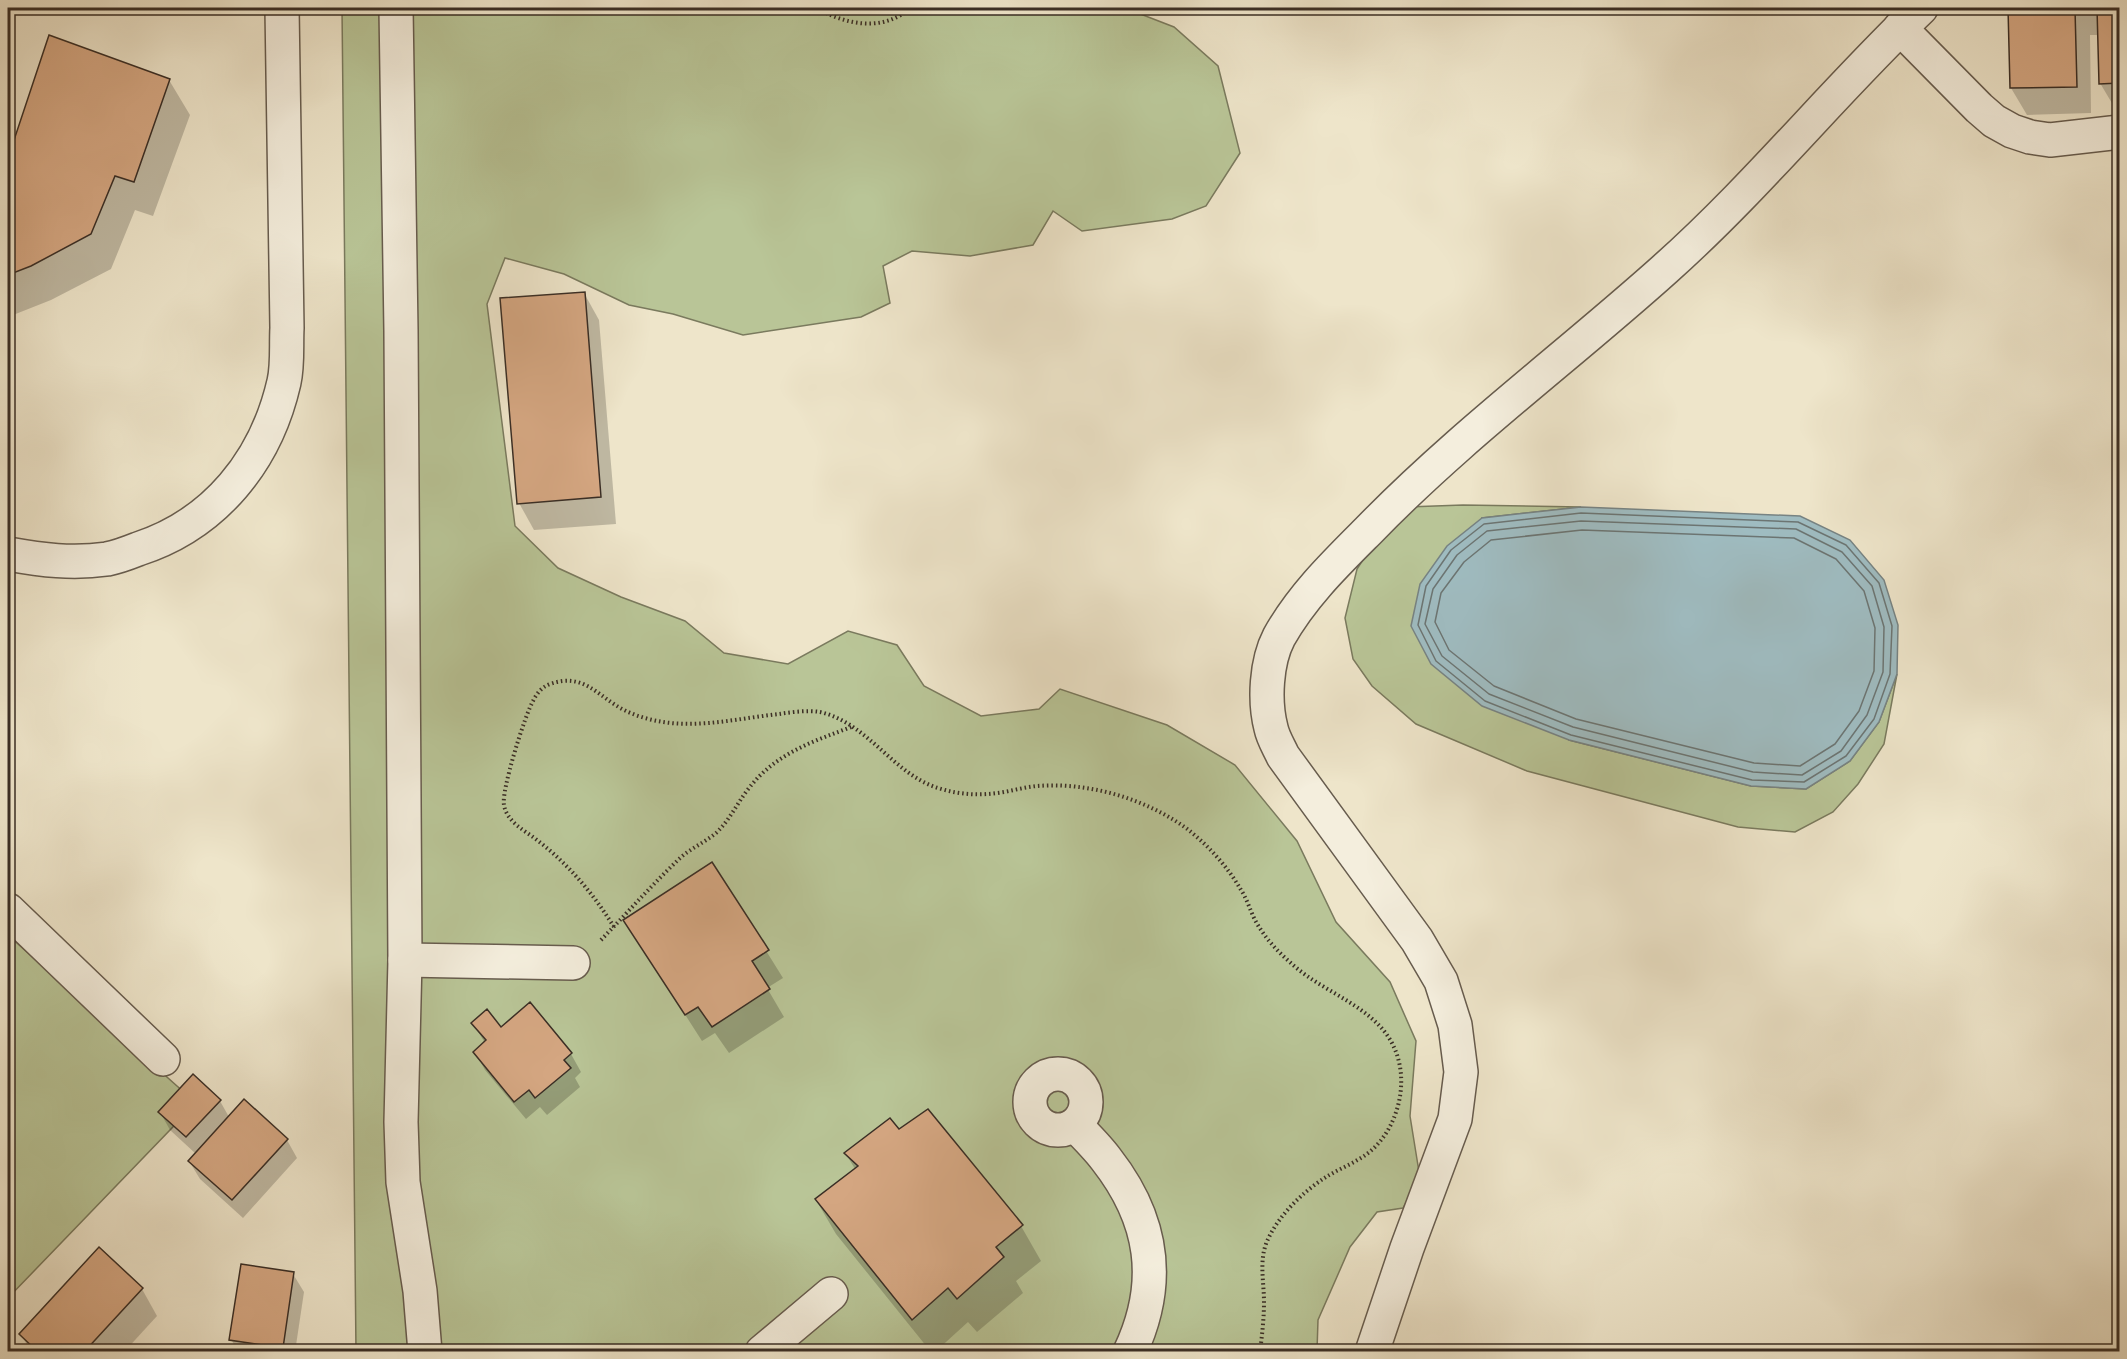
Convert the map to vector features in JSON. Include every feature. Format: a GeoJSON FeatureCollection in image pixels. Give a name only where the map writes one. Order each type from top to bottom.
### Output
{"type":"FeatureCollection","features":[{"type":"Feature","properties":{"kind":"street"},"geometry":{"type":"LineString","coordinates":[[8,554],[56,562],[109,559],[159,542],[205,515],[242,477],[269,431],[284,381],[287,328],[282,8]]}},
{"type":"Feature","properties":{"kind":"street"},"geometry":{"type":"LineString","coordinates":[[396,8],[401,342],[405,960],[401,1122],[403,1182],[420,1291],[425,1352]]}},
{"type":"Feature","properties":{"kind":"street"},"geometry":{"type":"LineString","coordinates":[[1372,1352],[1407,1248],[1455,1119],[1461,1072],[1455,1025],[1441,981],[1417,940],[1283,756],[1271,729],[1267,700],[1269,669],[1278,640],[1311,590],[1382,516],[1450,451],[1668,267],[1737,200],[1910,17],[1979,108],[1994,121],[2012,131],[2050,140],[2120,132]]}},
{"type":"Feature","properties":{"kind":"street"},"geometry":{"type":"LineString","coordinates":[[8,910],[163,1059]]}},
{"type":"Feature","properties":{"kind":"street"},"geometry":{"type":"LineString","coordinates":[[405,960],[573,963]]}},
{"type":"Feature","properties":{"kind":"street"},"geometry":{"type":"LineString","coordinates":[[1075,1125],[1106,1158],[1129,1191],[1141,1218],[1148,1246],[1150,1276],[1148,1305],[1130,1352]]}},
{"type":"Feature","properties":{"kind":"street"},"geometry":{"type":"LineString","coordinates":[[762,1352],[831,1294]]}},
{"type":"Feature","properties":{"kind":"path"},"geometry":{"type":"LineString","coordinates":[[818,9],[838,20],[860,24],[882,22],[910,8]]}},
{"type":"Feature","properties":{"kind":"path"},"geometry":{"type":"LineString","coordinates":[[614,927],[582,882],[507,815],[503,801],[505,786],[532,703],[543,687],[563,680],[582,682],[623,710],[651,720],[680,725],[790,712],[820,712],[854,726],[903,768],[933,786],[965,795],[999,793],[1037,786],[1077,787],[1116,794],[1154,808],[1187,829],[1216,856],[1241,889],[1256,923],[1279,952],[1307,977],[1367,1012],[1388,1035],[1399,1062],[1401,1092],[1393,1122],[1376,1146],[1303,1194],[1267,1239],[1261,1267],[1264,1324],[1260,1352]]}},
{"type":"Feature","properties":{"kind":"path"},"geometry":{"type":"LineString","coordinates":[[573,963],[589,953],[680,858],[717,832],[764,771],[783,756],[804,745],[854,726]]}},
{"type":"Feature","properties":{"kind":"green space"},"geometry":{"type":"Polygon","coordinates":[[[342,8],[1125,8],[1174,27],[1218,66],[1240,153],[1206,206],[1172,219],[1082,231],[1053,211],[1033,245],[970,256],[912,251],[883,266],[890,303],[861,317],[743,335],[673,314],[629,305],[564,274],[505,258],[487,304],[515,526],[558,568],[621,597],[685,621],[724,653],[788,664],[848,631],[897,645],[924,686],[981,716],[1039,709],[1060,689],[1167,725],[1235,765],[1297,841],[1336,922],[1390,982],[1416,1041],[1410,1116],[1420,1178],[1403,1208],[1377,1212],[1350,1247],[1318,1320],[1317,1351],[356,1351],[342,8]]]}},
{"type":"Feature","properties":{"kind":"green space"},"geometry":{"type":"Polygon","coordinates":[[[1463,505],[1581,507],[1482,518],[1569,740],[1751,786],[1806,789],[1850,761],[1879,722],[1897,674],[1884,744],[1858,784],[1833,812],[1795,832],[1738,827],[1527,771],[1416,724],[1372,686],[1353,659],[1345,618],[1357,569],[1380,533],[1407,507],[1463,505]]]}},
{"type":"Feature","properties":{"kind":"green space"},"geometry":{"type":"Polygon","coordinates":[[[8,935],[196,1103],[8,1298],[8,935]]]}},
{"type":"Feature","properties":{"kind":"water"},"geometry":{"type":"Polygon","coordinates":[[[1581,507],[1800,516],[1850,540],[1884,580],[1898,625],[1897,674],[1879,722],[1850,761],[1806,789],[1751,786],[1569,740],[1482,706],[1431,664],[1411,626],[1420,584],[1447,546],[1482,518],[1581,507]]]}},
{"type":"Feature","properties":{"kind":"building"},"geometry":{"type":"Polygon","coordinates":[[[2008,8],[2097,8],[2075,9],[2077,87],[2010,88],[2008,8]]]}},
{"type":"Feature","properties":{"kind":"building"},"geometry":{"type":"Polygon","coordinates":[[[2097,8],[2120,8],[2120,83],[2099,84],[2097,8]]]}},
{"type":"Feature","properties":{"kind":"building"},"geometry":{"type":"Polygon","coordinates":[[[49,35],[170,79],[134,182],[115,176],[91,234],[31,266],[8,275],[8,158],[49,35]]]}},
{"type":"Feature","properties":{"kind":"building"},"geometry":{"type":"Polygon","coordinates":[[[585,292],[601,497],[517,504],[500,298],[585,292]]]}},
{"type":"Feature","properties":{"kind":"building"},"geometry":{"type":"Polygon","coordinates":[[[712,862],[769,950],[752,961],[770,989],[712,1027],[698,1007],[685,1015],[623,920],[712,862]]]}},
{"type":"Feature","properties":{"kind":"building"},"geometry":{"type":"Polygon","coordinates":[[[530,1002],[572,1053],[564,1060],[571,1068],[535,1098],[529,1090],[514,1102],[473,1052],[486,1040],[471,1023],[487,1009],[501,1027],[530,1002]]]}},
{"type":"Feature","properties":{"kind":"building"},"geometry":{"type":"Polygon","coordinates":[[[193,1074],[221,1100],[186,1137],[158,1112],[193,1074]]]}},
{"type":"Feature","properties":{"kind":"building"},"geometry":{"type":"Polygon","coordinates":[[[244,1099],[288,1139],[232,1200],[188,1161],[244,1099]]]}},
{"type":"Feature","properties":{"kind":"building"},"geometry":{"type":"Polygon","coordinates":[[[928,1109],[1023,1225],[996,1247],[1004,1257],[957,1299],[948,1288],[912,1320],[815,1199],[858,1166],[844,1153],[890,1118],[899,1129],[928,1109]]]}},
{"type":"Feature","properties":{"kind":"building"},"geometry":{"type":"Polygon","coordinates":[[[99,1247],[143,1288],[84,1352],[38,1352],[19,1334],[99,1247]]]}},
{"type":"Feature","properties":{"kind":"building"},"geometry":{"type":"Polygon","coordinates":[[[241,1264],[294,1272],[283,1348],[229,1340],[241,1264]]]}}]}
